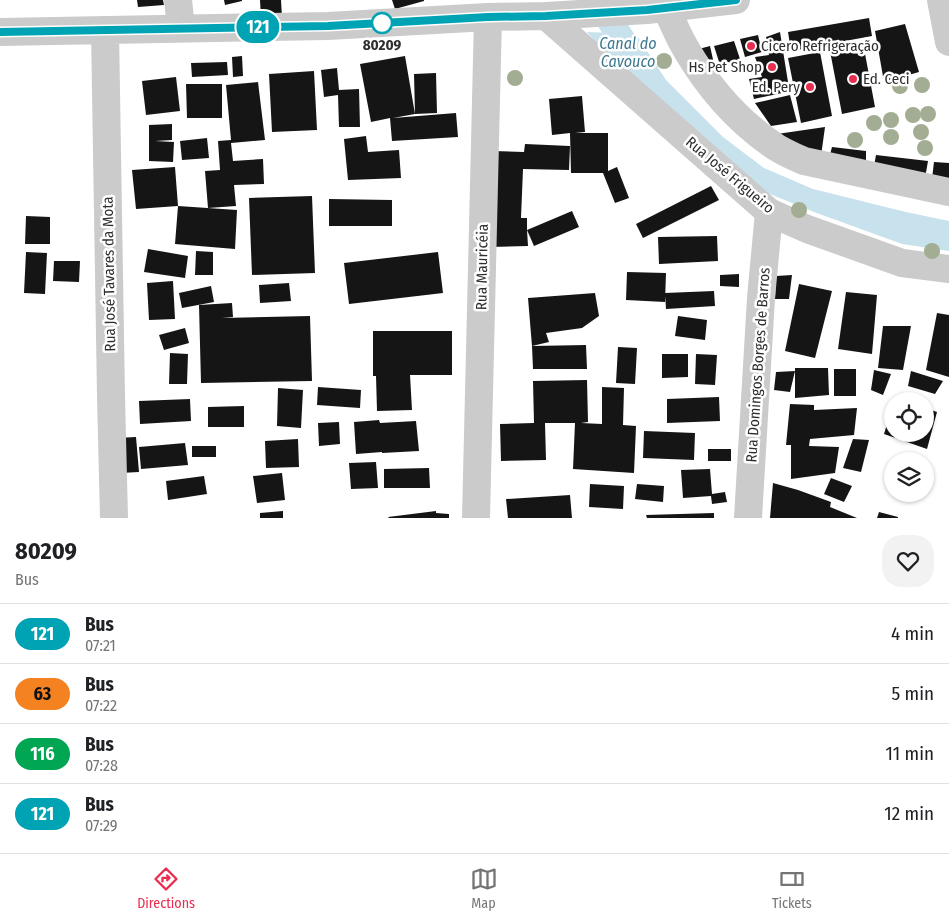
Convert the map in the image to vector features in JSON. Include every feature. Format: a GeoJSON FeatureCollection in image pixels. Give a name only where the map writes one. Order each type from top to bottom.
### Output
{"type":"FeatureCollection","features":[{"type":"Feature","properties":{"kind":"street"},"geometry":{"type":"LineString","coordinates":[[178,0],[181,28]]}},
{"type":"Feature","properties":{"kind":"street"},"geometry":{"type":"LineString","coordinates":[[0,32],[328,26],[500,11],[554,16],[736,0]]}},
{"type":"Feature","properties":{"kind":"street"},"geometry":{"type":"LineString","coordinates":[[941,0],[949,42]]}},
{"type":"Feature","properties":{"kind":"street"},"geometry":{"type":"LineString","coordinates":[[659,7],[706,79],[735,113],[770,144],[804,161],[949,192]]}},
{"type":"Feature","properties":{"kind":"street","name":"Rua Mauricéia"},"geometry":{"type":"LineString","coordinates":[[476,518],[500,11]]}},
{"type":"Feature","properties":{"kind":"street","name":"Rua José Frigueiro"},"geometry":{"type":"LineString","coordinates":[[554,16],[769,212],[807,229],[902,263],[949,269]]}},
{"type":"Feature","properties":{"kind":"street","name":"Rua José Tavares da Mota"},"geometry":{"type":"LineString","coordinates":[[105,30],[114,518]]}},
{"type":"Feature","properties":{"kind":"street","name":"Rua Domingos Borges de Barros"},"geometry":{"type":"LineString","coordinates":[[748,518],[761,298],[769,212]]}},
{"type":"Feature","properties":{"kind":"water","name":"Canal do Cavouco"},"geometry":{"type":"Polygon","coordinates":[[[587,32],[636,34],[666,80],[723,137],[764,168],[813,189],[949,221],[949,251],[902,244],[814,212],[753,187],[650,102],[587,32]]]}},
{"type":"Feature","properties":{"kind":"building"},"geometry":{"type":"Polygon","coordinates":[[[137,0],[163,0],[164,5],[138,7],[137,0]]]}},
{"type":"Feature","properties":{"kind":"building"},"geometry":{"type":"Polygon","coordinates":[[[224,0],[242,0],[242,1],[225,5],[224,0]]]}},
{"type":"Feature","properties":{"kind":"building"},"geometry":{"type":"Polygon","coordinates":[[[260,0],[281,0],[282,17],[261,18],[260,0]]]}},
{"type":"Feature","properties":{"kind":"building"},"geometry":{"type":"Polygon","coordinates":[[[392,0],[424,0],[424,1],[395,9],[392,0]]]}},
{"type":"Feature","properties":{"kind":"building"},"geometry":{"type":"Polygon","coordinates":[[[869,18],[872,36],[791,51],[788,32],[869,18]]]}},
{"type":"Feature","properties":{"kind":"building"},"geometry":{"type":"Polygon","coordinates":[[[905,24],[919,72],[884,82],[875,31],[905,24]]]}},
{"type":"Feature","properties":{"kind":"building","name":"Hs Pet Shop"},"geometry":{"type":"Polygon","coordinates":[[[780,32],[788,82],[779,84],[782,93],[754,99],[749,79],[762,77],[755,57],[769,55],[766,37],[780,32]]]}},
{"type":"Feature","properties":{"kind":"building","name":"Cicero Refrigeração"},"geometry":{"type":"Polygon","coordinates":[[[758,35],[762,52],[745,57],[740,39],[758,35]]]}},
{"type":"Feature","properties":{"kind":"building"},"geometry":{"type":"Polygon","coordinates":[[[734,41],[740,59],[720,65],[714,46],[734,41]]]}},
{"type":"Feature","properties":{"kind":"building","name":"Ed. Ceci"},"geometry":{"type":"Polygon","coordinates":[[[863,43],[875,107],[842,114],[830,51],[863,43]]]}},
{"type":"Feature","properties":{"kind":"building"},"geometry":{"type":"Polygon","coordinates":[[[710,46],[714,64],[701,68],[695,50],[710,46]]]}},
{"type":"Feature","properties":{"kind":"building","name":"Ed. Pery"},"geometry":{"type":"Polygon","coordinates":[[[820,52],[832,116],[801,123],[788,58],[820,52]]]}},
{"type":"Feature","properties":{"kind":"building"},"geometry":{"type":"Polygon","coordinates":[[[242,56],[243,76],[233,77],[232,57],[242,56]]]}},
{"type":"Feature","properties":{"kind":"building"},"geometry":{"type":"Polygon","coordinates":[[[405,56],[415,114],[393,118],[456,113],[458,137],[392,141],[390,118],[371,122],[360,64],[405,56]]]}},
{"type":"Feature","properties":{"kind":"building"},"geometry":{"type":"Polygon","coordinates":[[[227,62],[228,75],[192,77],[191,63],[227,62]]]}},
{"type":"Feature","properties":{"kind":"building"},"geometry":{"type":"Polygon","coordinates":[[[337,68],[339,90],[359,89],[360,127],[339,127],[338,95],[324,97],[321,70],[337,68]]]}},
{"type":"Feature","properties":{"kind":"building"},"geometry":{"type":"Polygon","coordinates":[[[314,71],[317,130],[272,132],[269,74],[314,71]]]}},
{"type":"Feature","properties":{"kind":"building"},"geometry":{"type":"Polygon","coordinates":[[[436,73],[437,113],[415,114],[414,74],[436,73]]]}},
{"type":"Feature","properties":{"kind":"building"},"geometry":{"type":"Polygon","coordinates":[[[176,77],[180,111],[146,115],[142,81],[176,77]]]}},
{"type":"Feature","properties":{"kind":"building"},"geometry":{"type":"Polygon","coordinates":[[[258,82],[265,140],[231,143],[233,161],[263,159],[264,184],[234,185],[236,206],[208,208],[205,171],[220,170],[218,141],[231,140],[226,85],[258,82]]]}},
{"type":"Feature","properties":{"kind":"building"},"geometry":{"type":"Polygon","coordinates":[[[186,84],[222,84],[222,118],[187,118],[186,84]]]}},
{"type":"Feature","properties":{"kind":"building"},"geometry":{"type":"Polygon","coordinates":[[[790,95],[797,122],[771,126],[755,103],[790,95]]]}},
{"type":"Feature","properties":{"kind":"building"},"geometry":{"type":"Polygon","coordinates":[[[582,96],[585,132],[575,133],[608,133],[608,171],[617,167],[629,198],[615,203],[603,173],[571,173],[570,133],[552,135],[549,99],[582,96]]]}},
{"type":"Feature","properties":{"kind":"building"},"geometry":{"type":"Polygon","coordinates":[[[172,124],[172,140],[155,141],[174,142],[173,162],[149,161],[149,125],[172,124]]]}},
{"type":"Feature","properties":{"kind":"building"},"geometry":{"type":"Polygon","coordinates":[[[825,127],[821,156],[777,134],[825,127]]]}},
{"type":"Feature","properties":{"kind":"building"},"geometry":{"type":"Polygon","coordinates":[[[366,136],[368,152],[399,150],[401,178],[348,180],[344,139],[366,136]]]}},
{"type":"Feature","properties":{"kind":"building"},"geometry":{"type":"Polygon","coordinates":[[[207,138],[209,158],[182,160],[180,141],[207,138]]]}},
{"type":"Feature","properties":{"kind":"building"},"geometry":{"type":"Polygon","coordinates":[[[525,144],[570,146],[569,170],[523,169],[521,218],[527,218],[528,246],[490,247],[493,151],[524,152],[525,144]]]}},
{"type":"Feature","properties":{"kind":"building"},"geometry":{"type":"Polygon","coordinates":[[[832,147],[866,151],[866,171],[828,162],[832,147]]]}},
{"type":"Feature","properties":{"kind":"building"},"geometry":{"type":"Polygon","coordinates":[[[876,155],[928,161],[924,184],[873,172],[876,155]]]}},
{"type":"Feature","properties":{"kind":"building"},"geometry":{"type":"Polygon","coordinates":[[[934,162],[949,163],[949,191],[931,187],[934,162]]]}},
{"type":"Feature","properties":{"kind":"building"},"geometry":{"type":"Polygon","coordinates":[[[175,167],[178,206],[136,209],[132,170],[175,167]]]}},
{"type":"Feature","properties":{"kind":"building"},"geometry":{"type":"Polygon","coordinates":[[[711,186],[719,200],[643,238],[636,224],[711,186]]]}},
{"type":"Feature","properties":{"kind":"building"},"geometry":{"type":"Polygon","coordinates":[[[312,196],[315,273],[252,275],[249,198],[312,196]]]}},
{"type":"Feature","properties":{"kind":"building"},"geometry":{"type":"Polygon","coordinates":[[[329,199],[392,200],[392,226],[329,226],[329,199]]]}},
{"type":"Feature","properties":{"kind":"building"},"geometry":{"type":"Polygon","coordinates":[[[178,206],[237,210],[235,249],[175,244],[178,206]]]}},
{"type":"Feature","properties":{"kind":"building"},"geometry":{"type":"Polygon","coordinates":[[[572,211],[579,227],[534,246],[527,230],[572,211]]]}},
{"type":"Feature","properties":{"kind":"building"},"geometry":{"type":"Polygon","coordinates":[[[26,216],[50,217],[50,244],[25,244],[26,216]]]}},
{"type":"Feature","properties":{"kind":"building"},"geometry":{"type":"Polygon","coordinates":[[[717,236],[718,261],[659,264],[658,237],[717,236]]]}},
{"type":"Feature","properties":{"kind":"building"},"geometry":{"type":"Polygon","coordinates":[[[148,249],[188,256],[185,278],[144,272],[148,249]]]}},
{"type":"Feature","properties":{"kind":"building"},"geometry":{"type":"Polygon","coordinates":[[[196,251],[213,252],[213,275],[195,275],[196,251]]]}},
{"type":"Feature","properties":{"kind":"building"},"geometry":{"type":"Polygon","coordinates":[[[26,252],[47,253],[45,294],[24,293],[26,252]]]}},
{"type":"Feature","properties":{"kind":"building"},"geometry":{"type":"Polygon","coordinates":[[[438,252],[443,293],[349,304],[344,263],[438,252]]]}},
{"type":"Feature","properties":{"kind":"building"},"geometry":{"type":"Polygon","coordinates":[[[54,261],[80,261],[79,282],[53,281],[54,261]]]}},
{"type":"Feature","properties":{"kind":"building"},"geometry":{"type":"Polygon","coordinates":[[[627,272],[666,273],[665,302],[626,300],[627,272]]]}},
{"type":"Feature","properties":{"kind":"building"},"geometry":{"type":"Polygon","coordinates":[[[739,274],[739,287],[720,286],[720,275],[739,274]]]}},
{"type":"Feature","properties":{"kind":"building"},"geometry":{"type":"Polygon","coordinates":[[[792,275],[789,299],[775,299],[776,276],[792,275]]]}},
{"type":"Feature","properties":{"kind":"building"},"geometry":{"type":"Polygon","coordinates":[[[173,281],[175,319],[149,320],[147,283],[173,281]]]}},
{"type":"Feature","properties":{"kind":"building"},"geometry":{"type":"Polygon","coordinates":[[[289,283],[291,301],[260,303],[259,285],[289,283]]]}},
{"type":"Feature","properties":{"kind":"building"},"geometry":{"type":"Polygon","coordinates":[[[799,284],[832,291],[815,358],[785,351],[799,284]]]}},
{"type":"Feature","properties":{"kind":"building"},"geometry":{"type":"Polygon","coordinates":[[[211,286],[214,302],[182,308],[179,293],[211,286]]]}},
{"type":"Feature","properties":{"kind":"building"},"geometry":{"type":"Polygon","coordinates":[[[714,291],[715,306],[666,309],[665,293],[714,291]]]}},
{"type":"Feature","properties":{"kind":"building"},"geometry":{"type":"Polygon","coordinates":[[[846,292],[877,295],[872,354],[838,349],[846,292]]]}},
{"type":"Feature","properties":{"kind":"building"},"geometry":{"type":"Polygon","coordinates":[[[595,293],[599,316],[582,328],[546,333],[549,342],[532,346],[528,298],[595,293]]]}},
{"type":"Feature","properties":{"kind":"building"},"geometry":{"type":"Polygon","coordinates":[[[232,303],[233,317],[222,318],[310,316],[312,381],[201,383],[199,305],[232,303]]]}},
{"type":"Feature","properties":{"kind":"building"},"geometry":{"type":"Polygon","coordinates":[[[937,313],[949,315],[949,377],[926,370],[937,313]]]}},
{"type":"Feature","properties":{"kind":"building"},"geometry":{"type":"Polygon","coordinates":[[[678,316],[707,320],[705,340],[675,336],[678,316]]]}},
{"type":"Feature","properties":{"kind":"building"},"geometry":{"type":"Polygon","coordinates":[[[883,326],[911,326],[903,370],[878,368],[883,326]]]}},
{"type":"Feature","properties":{"kind":"building"},"geometry":{"type":"Polygon","coordinates":[[[185,328],[189,343],[164,350],[159,335],[185,328]]]}},
{"type":"Feature","properties":{"kind":"building"},"geometry":{"type":"Polygon","coordinates":[[[373,331],[452,331],[452,375],[410,375],[412,410],[377,411],[376,376],[373,376],[373,331]]]}},
{"type":"Feature","properties":{"kind":"building"},"geometry":{"type":"Polygon","coordinates":[[[586,345],[587,369],[533,369],[532,346],[586,345]]]}},
{"type":"Feature","properties":{"kind":"building"},"geometry":{"type":"Polygon","coordinates":[[[618,347],[637,348],[635,384],[616,383],[618,347]]]}},
{"type":"Feature","properties":{"kind":"building"},"geometry":{"type":"Polygon","coordinates":[[[170,353],[188,354],[187,384],[169,384],[170,353]]]}},
{"type":"Feature","properties":{"kind":"building"},"geometry":{"type":"Polygon","coordinates":[[[662,354],[688,354],[688,377],[662,378],[662,354]]]}},
{"type":"Feature","properties":{"kind":"building"},"geometry":{"type":"Polygon","coordinates":[[[696,354],[717,355],[715,385],[695,384],[696,354]]]}},
{"type":"Feature","properties":{"kind":"building"},"geometry":{"type":"Polygon","coordinates":[[[795,368],[828,368],[829,395],[795,398],[795,368]]]}},
{"type":"Feature","properties":{"kind":"building"},"geometry":{"type":"Polygon","coordinates":[[[834,369],[856,369],[856,396],[834,396],[834,369]]]}},
{"type":"Feature","properties":{"kind":"building"},"geometry":{"type":"Polygon","coordinates":[[[874,370],[891,374],[883,395],[871,390],[874,370]]]}},
{"type":"Feature","properties":{"kind":"building"},"geometry":{"type":"Polygon","coordinates":[[[795,371],[790,392],[774,390],[776,372],[795,371]]]}},
{"type":"Feature","properties":{"kind":"building"},"geometry":{"type":"Polygon","coordinates":[[[911,371],[943,381],[935,394],[934,392],[908,386],[911,371]]]}},
{"type":"Feature","properties":{"kind":"building"},"geometry":{"type":"Polygon","coordinates":[[[587,380],[588,422],[581,423],[602,424],[602,387],[624,388],[623,425],[636,426],[634,473],[573,469],[575,423],[545,423],[546,460],[501,461],[500,424],[534,423],[533,381],[587,380]]]}},
{"type":"Feature","properties":{"kind":"building"},"geometry":{"type":"Polygon","coordinates":[[[318,387],[361,390],[360,408],[317,405],[318,387]]]}},
{"type":"Feature","properties":{"kind":"building"},"geometry":{"type":"Polygon","coordinates":[[[278,388],[303,390],[301,428],[277,426],[278,388]]]}},
{"type":"Feature","properties":{"kind":"building"},"geometry":{"type":"Polygon","coordinates":[[[719,397],[720,421],[667,423],[667,399],[719,397]]]}},
{"type":"Feature","properties":{"kind":"building"},"geometry":{"type":"Polygon","coordinates":[[[190,399],[191,421],[140,424],[139,401],[190,399]]]}},
{"type":"Feature","properties":{"kind":"building"},"geometry":{"type":"Polygon","coordinates":[[[790,404],[814,405],[814,410],[857,408],[854,435],[810,439],[809,446],[839,447],[835,473],[791,479],[791,445],[786,445],[790,404]]]}},
{"type":"Feature","properties":{"kind":"building"},"geometry":{"type":"Polygon","coordinates":[[[244,406],[244,427],[208,427],[208,407],[244,406]]]}},
{"type":"Feature","properties":{"kind":"building"},"geometry":{"type":"Polygon","coordinates":[[[934,411],[937,412],[934,423],[934,411]]]}},
{"type":"Feature","properties":{"kind":"building"},"geometry":{"type":"Polygon","coordinates":[[[379,420],[380,423],[416,421],[419,451],[356,454],[354,422],[379,420]]]}},
{"type":"Feature","properties":{"kind":"building"},"geometry":{"type":"Polygon","coordinates":[[[339,422],[340,444],[319,446],[318,423],[339,422]]]}},
{"type":"Feature","properties":{"kind":"building"},"geometry":{"type":"Polygon","coordinates":[[[644,431],[695,433],[694,460],[643,458],[644,431]]]}},
{"type":"Feature","properties":{"kind":"building"},"geometry":{"type":"Polygon","coordinates":[[[136,437],[139,472],[120,473],[117,438],[136,437]]]}},
{"type":"Feature","properties":{"kind":"building"},"geometry":{"type":"Polygon","coordinates":[[[298,439],[299,467],[266,468],[265,441],[298,439]]]}},
{"type":"Feature","properties":{"kind":"building"},"geometry":{"type":"Polygon","coordinates":[[[853,439],[869,440],[861,472],[843,468],[853,439]]]}},
{"type":"Feature","properties":{"kind":"building"},"geometry":{"type":"Polygon","coordinates":[[[907,442],[929,442],[927,449],[907,442]]]}},
{"type":"Feature","properties":{"kind":"building"},"geometry":{"type":"Polygon","coordinates":[[[185,443],[188,465],[141,469],[139,447],[185,443]]]}},
{"type":"Feature","properties":{"kind":"building"},"geometry":{"type":"Polygon","coordinates":[[[192,446],[216,446],[216,457],[192,457],[192,446]]]}},
{"type":"Feature","properties":{"kind":"building"},"geometry":{"type":"Polygon","coordinates":[[[708,449],[731,449],[731,461],[708,461],[708,449]]]}},
{"type":"Feature","properties":{"kind":"building"},"geometry":{"type":"Polygon","coordinates":[[[376,462],[378,488],[351,489],[349,463],[376,462]]]}},
{"type":"Feature","properties":{"kind":"building"},"geometry":{"type":"Polygon","coordinates":[[[429,468],[430,488],[384,488],[384,469],[429,468]]]}},
{"type":"Feature","properties":{"kind":"building"},"geometry":{"type":"Polygon","coordinates":[[[710,469],[712,494],[725,492],[727,502],[712,504],[711,496],[683,498],[681,470],[710,469]]]}},
{"type":"Feature","properties":{"kind":"building"},"geometry":{"type":"Polygon","coordinates":[[[282,473],[285,500],[257,503],[253,476],[282,473]]]}},
{"type":"Feature","properties":{"kind":"building"},"geometry":{"type":"Polygon","coordinates":[[[204,476],[207,494],[168,500],[166,481],[204,476]]]}},
{"type":"Feature","properties":{"kind":"building"},"geometry":{"type":"Polygon","coordinates":[[[831,478],[852,486],[844,502],[824,494],[831,478]]]}},
{"type":"Feature","properties":{"kind":"building"},"geometry":{"type":"Polygon","coordinates":[[[773,483],[831,502],[830,507],[857,518],[770,518],[773,483]]]}},
{"type":"Feature","properties":{"kind":"building"},"geometry":{"type":"Polygon","coordinates":[[[590,484],[624,486],[623,509],[589,507],[590,484]]]}},
{"type":"Feature","properties":{"kind":"building"},"geometry":{"type":"Polygon","coordinates":[[[637,484],[664,486],[663,502],[635,499],[637,484]]]}},
{"type":"Feature","properties":{"kind":"building"},"geometry":{"type":"Polygon","coordinates":[[[570,495],[572,518],[508,518],[506,499],[570,495]]]}},
{"type":"Feature","properties":{"kind":"building"},"geometry":{"type":"Polygon","coordinates":[[[283,511],[283,518],[260,518],[260,513],[283,511]]]}},
{"type":"Feature","properties":{"kind":"building"},"geometry":{"type":"Polygon","coordinates":[[[436,511],[436,513],[449,514],[449,518],[388,517],[436,511]]]}},
{"type":"Feature","properties":{"kind":"building"},"geometry":{"type":"Polygon","coordinates":[[[879,512],[898,517],[898,518],[877,518],[879,512]]]}},
{"type":"Feature","properties":{"kind":"building"},"geometry":{"type":"Polygon","coordinates":[[[714,513],[714,518],[647,518],[646,515],[714,513]]]}},
{"type":"Feature","properties":{"kind":"waterway","name":"Canal do Cavouco"},"geometry":{"type":"LineString","coordinates":[[596,0],[638,63]]}},
{"type":"Feature","properties":{"kind":"bus line","name":"121"},"geometry":{"type":"LineString","coordinates":[[0,32],[328,26],[647,10],[736,0]]}},
{"type":"Feature","properties":{"kind":"place","name":"80209"},"geometry":{"type":"Point","coordinates":[382,23]}},
{"type":"Feature","properties":{"kind":"place","name":"Cicero Refrigeração"},"geometry":{"type":"Point","coordinates":[751,46]}},
{"type":"Feature","properties":{"kind":"place","name":"Hs Pet Shop"},"geometry":{"type":"Point","coordinates":[772,67]}},
{"type":"Feature","properties":{"kind":"place","name":"Ed. Ceci"},"geometry":{"type":"Point","coordinates":[853,79]}},
{"type":"Feature","properties":{"kind":"place","name":"Ed. Pery"},"geometry":{"type":"Point","coordinates":[810,87]}}]}
